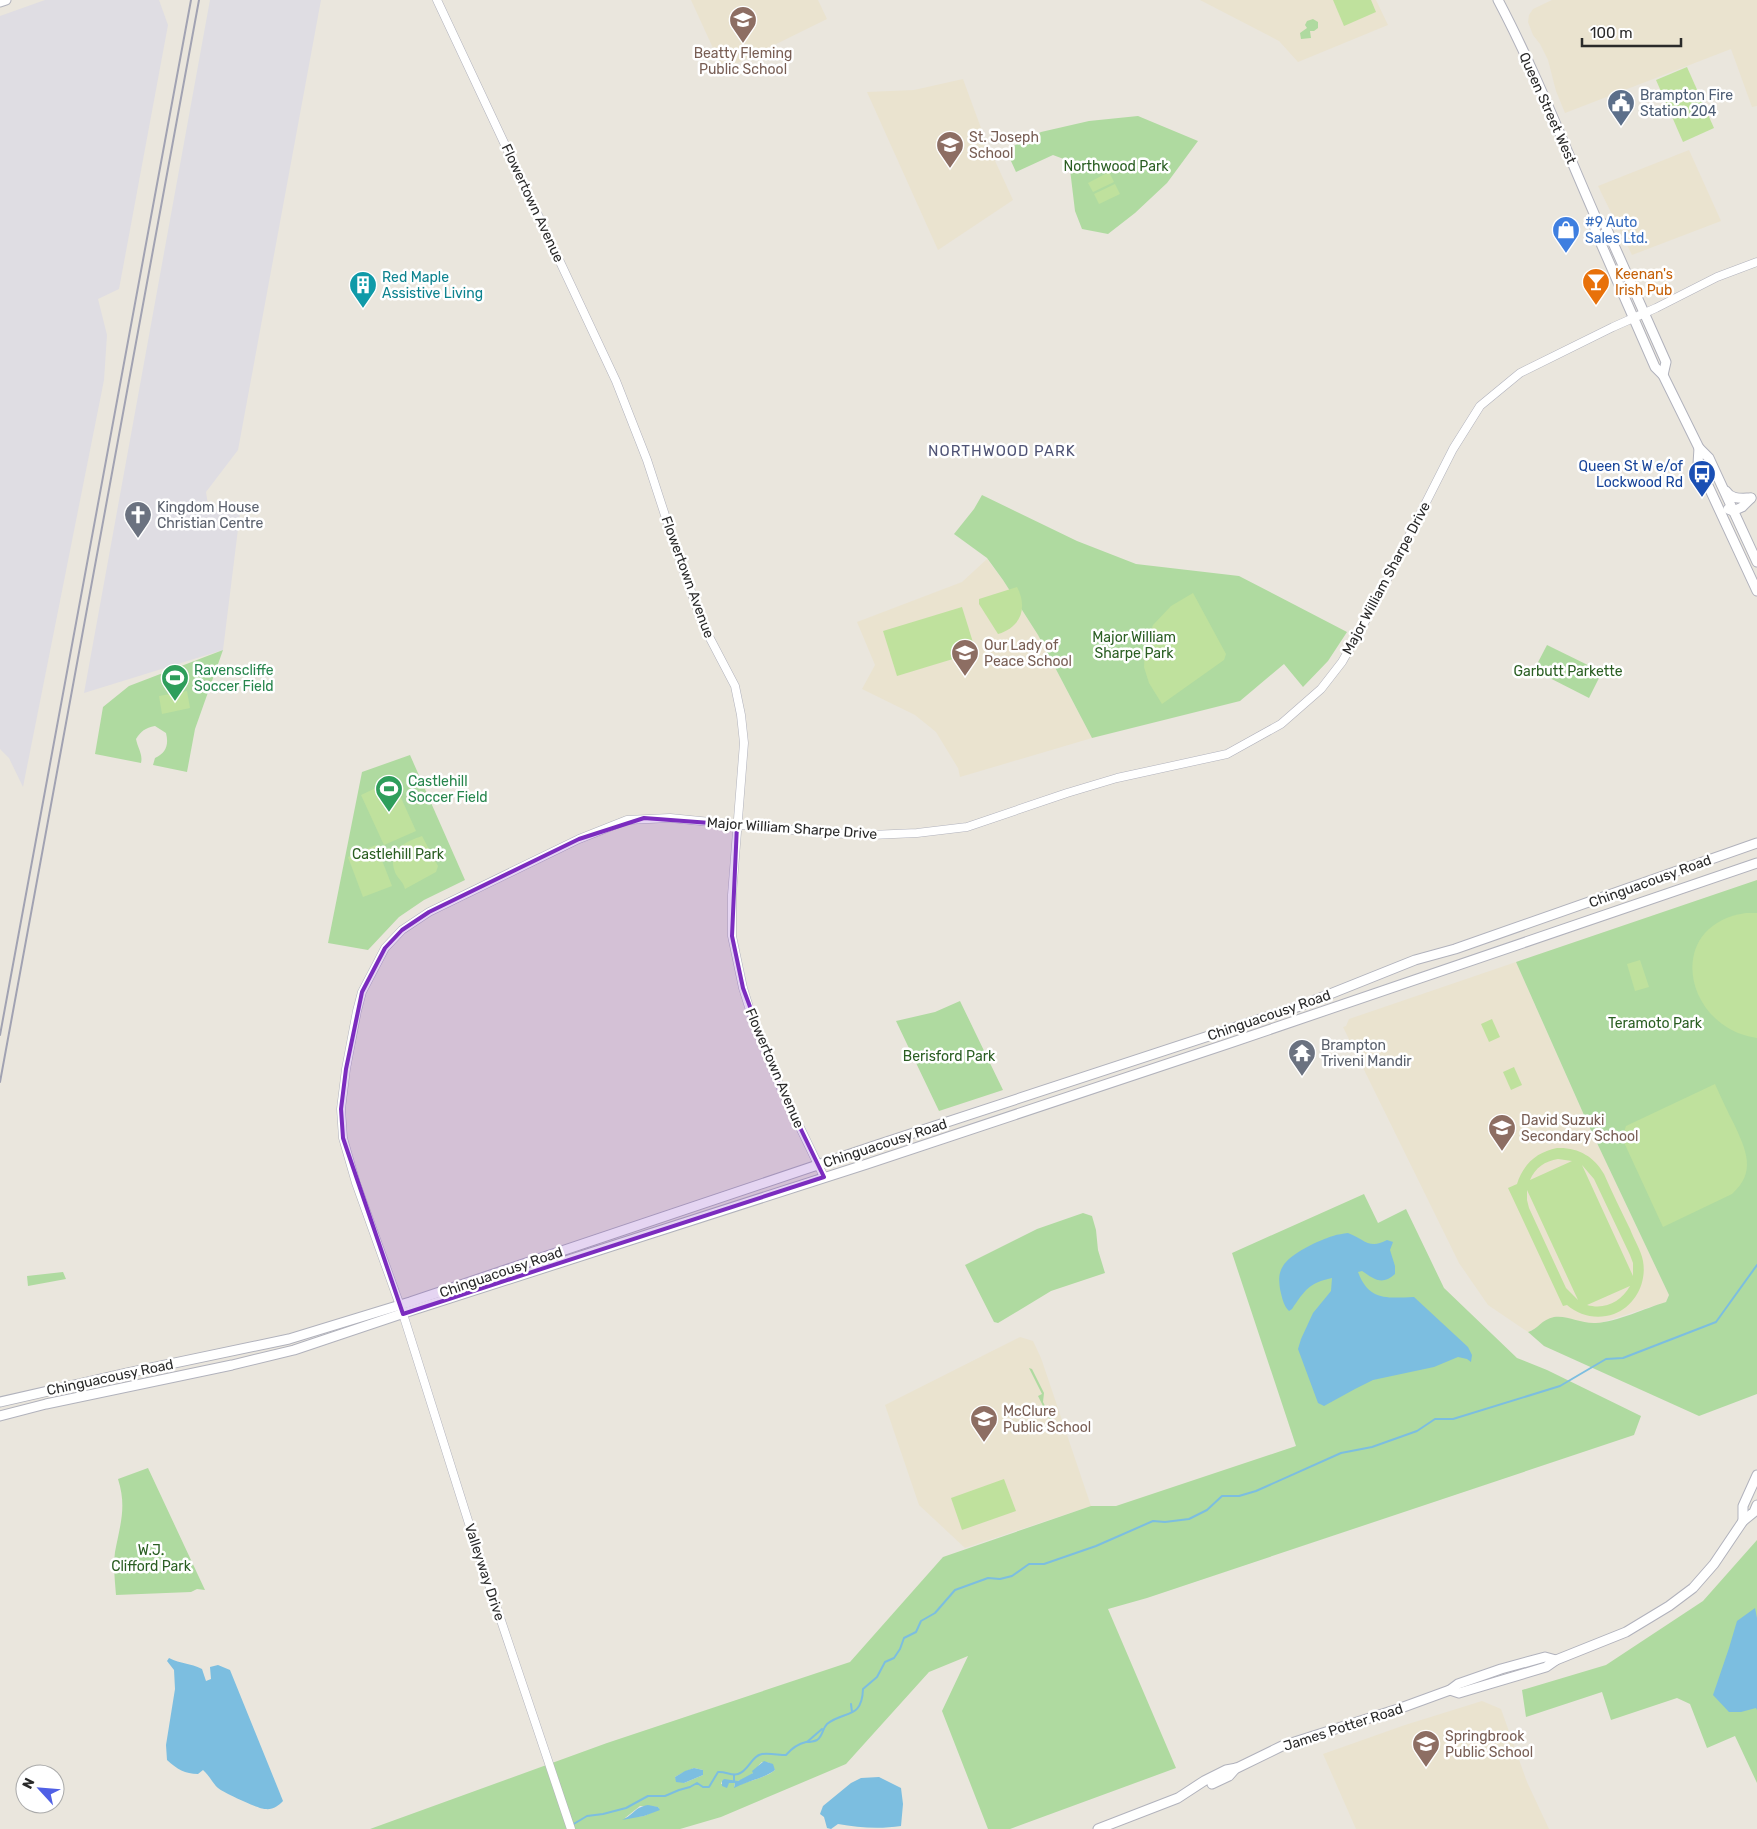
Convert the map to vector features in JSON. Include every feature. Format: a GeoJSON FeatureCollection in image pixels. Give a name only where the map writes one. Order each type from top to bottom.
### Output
{"type":"FeatureCollection","features":[{"type":"Feature","properties":{"kind":"main road"},"geometry":{"type":"LineString","coordinates":[[0,2],[6,0]]}},
{"type":"Feature","properties":{"kind":"main road","name":"Queen Street West"},"geometry":{"type":"LineString","coordinates":[[1498,0],[1546,99],[1596,218],[1595,230],[1655,367],[1663,375],[1699,448],[1709,458],[1757,562]]}},
{"type":"Feature","properties":{"kind":"main road","name":"Queen Street West"},"geometry":{"type":"LineString","coordinates":[[1596,218],[1605,225],[1666,362],[1663,375]]}},
{"type":"Feature","properties":{"kind":"main road","name":"Queen Street West"},"geometry":{"type":"LineString","coordinates":[[1699,448],[1698,464],[1757,591]]}},
{"type":"Feature","properties":{"kind":"main road"},"geometry":{"type":"LineString","coordinates":[[1698,464],[1704,465],[1723,507],[1733,510],[1742,507],[1751,498],[1734,497],[1728,494],[1720,477],[1716,474]]}},
{"type":"Feature","properties":{"kind":"main road","name":"Chinguacousy Road"},"geometry":{"type":"LineString","coordinates":[[0,1416],[46,1404],[223,1367],[294,1350],[402,1310],[818,1165],[1320,999],[1415,960],[1456,949],[1757,843]]}},
{"type":"Feature","properties":{"kind":"main road","name":"Chinguacousy Road"},"geometry":{"type":"LineString","coordinates":[[0,1402],[289,1339],[402,1310],[664,1230],[1230,1043],[1757,863]]}},
{"type":"Feature","properties":{"kind":"main road","name":"James Potter Road"},"geometry":{"type":"LineString","coordinates":[[1743,1521],[1743,1506],[1757,1475]]}},
{"type":"Feature","properties":{"kind":"main road","name":"James Potter Road"},"geometry":{"type":"LineString","coordinates":[[1098,1829],[1178,1798],[1190,1792],[1204,1781],[1226,1770],[1236,1768],[1282,1746],[1398,1710],[1450,1690],[1460,1693],[1546,1668],[1556,1660],[1626,1632],[1669,1606],[1693,1588],[1714,1564],[1743,1521],[1754,1512],[1757,1505]]}},
{"type":"Feature","properties":{"kind":"street","name":"Flowertown Avenue"},"geometry":{"type":"LineString","coordinates":[[436,0],[616,381],[647,460],[703,625],[735,686],[744,743],[732,895],[732,936],[743,988],[754,1023],[779,1084],[824,1177]]}},
{"type":"Feature","properties":{"kind":"street","name":"Major William Sharpe Drive"},"geometry":{"type":"LineString","coordinates":[[402,1310],[356,1183],[343,1138],[341,1109],[346,1069],[362,992],[385,948],[402,930],[428,912],[579,839],[627,820],[670,818],[824,833],[870,835],[917,833],[967,827],[1117,778],[1227,754],[1281,724],[1321,689],[1342,662],[1369,615],[1453,449],[1480,406],[1520,373],[1717,277],[1757,262]]}},
{"type":"Feature","properties":{"kind":"street","name":"Valleyway Drive"},"geometry":{"type":"LineString","coordinates":[[402,1310],[477,1549],[571,1829]]}},
{"type":"Feature","properties":{"kind":"highlighted area"},"geometry":{"type":"Polygon","coordinates":[[[644,818],[737,825],[732,936],[743,988],[779,1084],[824,1177],[403,1314],[343,1138],[341,1109],[346,1069],[362,992],[385,948],[402,930],[429,912],[579,839],[644,818]]]}},
{"type":"Feature","properties":{"kind":"shaded area"},"geometry":{"type":"Polygon","coordinates":[[[45,0],[159,0],[168,25],[119,289],[98,299],[107,335],[104,380],[23,787],[9,758],[0,749],[0,16],[45,0]]]}},
{"type":"Feature","properties":{"kind":"shaded area"},"geometry":{"type":"Polygon","coordinates":[[[210,0],[321,0],[238,450],[206,492],[208,505],[217,512],[240,513],[223,650],[84,693],[210,0]]]}},
{"type":"Feature","properties":{"kind":"shaded area","name":"Beatty Fleming Public School"},"geometry":{"type":"Polygon","coordinates":[[[691,0],[818,0],[827,19],[723,70],[691,0]]]}},
{"type":"Feature","properties":{"kind":"shaded area"},"geometry":{"type":"Polygon","coordinates":[[[1200,0],[1376,0],[1388,25],[1298,62],[1279,41],[1200,0]]]}},
{"type":"Feature","properties":{"kind":"shaded area"},"geometry":{"type":"Polygon","coordinates":[[[1552,0],[1757,0],[1757,106],[1752,107],[1731,49],[1565,113],[1556,91],[1548,60],[1533,35],[1528,22],[1529,15],[1533,9],[1552,0]]]}},
{"type":"Feature","properties":{"kind":"shaded area","name":"St. Joseph School"},"geometry":{"type":"Polygon","coordinates":[[[963,79],[985,139],[1013,200],[938,250],[867,92],[914,90],[963,79]]]}},
{"type":"Feature","properties":{"kind":"shaded area"},"geometry":{"type":"Polygon","coordinates":[[[1689,150],[1721,221],[1632,255],[1598,186],[1689,150]]]}},
{"type":"Feature","properties":{"kind":"shaded area","name":"Our Lady of Peace School"},"geometry":{"type":"Polygon","coordinates":[[[987,559],[1003,580],[1038,635],[1092,738],[960,777],[958,768],[936,732],[915,715],[862,689],[875,665],[857,622],[962,582],[987,559]]]}},
{"type":"Feature","properties":{"kind":"shaded area","name":"David Suzuki Secondary School"},"geometry":{"type":"Polygon","coordinates":[[[1516,962],[1588,1124],[1669,1295],[1666,1302],[1600,1323],[1586,1323],[1560,1317],[1528,1332],[1488,1305],[1459,1263],[1343,1027],[1346,1026],[1349,1019],[1516,962]]]}},
{"type":"Feature","properties":{"kind":"shaded area","name":"McClure Public School"},"geometry":{"type":"Polygon","coordinates":[[[1020,1337],[1033,1341],[1041,1358],[1091,1506],[965,1548],[919,1505],[885,1405],[1020,1337]]]}},
{"type":"Feature","properties":{"kind":"shaded area","name":"Springbrook Public School"},"geometry":{"type":"Polygon","coordinates":[[[1482,1701],[1501,1709],[1527,1782],[1549,1829],[1356,1829],[1323,1754],[1405,1725],[1482,1701]]]}},
{"type":"Feature","properties":{"kind":"green space"},"geometry":{"type":"Polygon","coordinates":[[[1333,0],[1371,0],[1376,12],[1344,26],[1333,0]]]}},
{"type":"Feature","properties":{"kind":"green space"},"geometry":{"type":"Polygon","coordinates":[[[1313,19],[1318,22],[1318,28],[1310,31],[1311,38],[1301,39],[1300,33],[1307,28],[1305,25],[1307,21],[1313,19]]]}},
{"type":"Feature","properties":{"kind":"green space"},"geometry":{"type":"Polygon","coordinates":[[[1687,67],[1714,128],[1683,142],[1656,80],[1687,67]]]}},
{"type":"Feature","properties":{"kind":"green space","name":"Northwood Park"},"geometry":{"type":"Polygon","coordinates":[[[1138,116],[1198,141],[1167,183],[1135,213],[1108,234],[1082,229],[1075,211],[1069,161],[1053,155],[1016,172],[1006,150],[1041,132],[1089,121],[1138,116]]]}},
{"type":"Feature","properties":{"kind":"green space"},"geometry":{"type":"Polygon","coordinates":[[[1109,172],[1114,182],[1093,192],[1088,183],[1109,172]]]}},
{"type":"Feature","properties":{"kind":"green space"},"geometry":{"type":"Polygon","coordinates":[[[1115,184],[1120,194],[1099,204],[1094,194],[1115,184]]]}},
{"type":"Feature","properties":{"kind":"green space","name":"Major William Sharpe Park"},"geometry":{"type":"Polygon","coordinates":[[[982,495],[1077,541],[1136,564],[1239,576],[1347,632],[1328,661],[1303,687],[1284,664],[1240,701],[1092,738],[1038,635],[1003,580],[987,558],[954,534],[974,509],[982,495]]]}},
{"type":"Feature","properties":{"kind":"green space"},"geometry":{"type":"Polygon","coordinates":[[[1017,587],[1022,602],[1020,616],[1012,627],[998,634],[979,604],[979,599],[1017,587]]]}},
{"type":"Feature","properties":{"kind":"green space"},"geometry":{"type":"Polygon","coordinates":[[[1193,593],[1226,654],[1224,660],[1162,704],[1149,683],[1144,667],[1145,648],[1153,625],[1171,606],[1193,593]]]}},
{"type":"Feature","properties":{"kind":"green space"},"geometry":{"type":"Polygon","coordinates":[[[962,607],[976,652],[897,676],[883,631],[962,607]]]}},
{"type":"Feature","properties":{"kind":"green space","name":"Garbutt Parkette"},"geometry":{"type":"Polygon","coordinates":[[[1547,645],[1602,672],[1589,698],[1534,670],[1547,645]]]}},
{"type":"Feature","properties":{"kind":"green space"},"geometry":{"type":"Polygon","coordinates":[[[223,650],[195,729],[187,772],[153,765],[155,758],[166,748],[167,741],[166,733],[155,726],[144,730],[136,739],[141,754],[141,763],[95,754],[103,707],[129,686],[223,650]]]}},
{"type":"Feature","properties":{"kind":"green space","name":"Ravenscliffe Soccer Field"},"geometry":{"type":"Polygon","coordinates":[[[187,691],[190,708],[162,714],[159,696],[187,691]]]}},
{"type":"Feature","properties":{"kind":"green space","name":"Castlehill Park"},"geometry":{"type":"Polygon","coordinates":[[[410,755],[465,880],[424,900],[399,917],[368,950],[328,943],[362,772],[410,755]]]}},
{"type":"Feature","properties":{"kind":"green space","name":"Castlehill Soccer Field"},"geometry":{"type":"Polygon","coordinates":[[[393,780],[416,831],[384,845],[361,795],[393,780]]]}},
{"type":"Feature","properties":{"kind":"green space"},"geometry":{"type":"Polygon","coordinates":[[[422,836],[438,866],[436,872],[405,889],[395,872],[393,858],[404,844],[422,836]]]}},
{"type":"Feature","properties":{"kind":"green space"},"geometry":{"type":"Polygon","coordinates":[[[376,845],[392,886],[363,897],[348,857],[376,845]]]}},
{"type":"Feature","properties":{"kind":"green space","name":"Teramoto Park"},"geometry":{"type":"Polygon","coordinates":[[[1757,880],[1757,1394],[1699,1416],[1544,1346],[1528,1332],[1554,1317],[1564,1317],[1590,1323],[1613,1320],[1666,1302],[1669,1295],[1588,1124],[1516,962],[1757,880]]]}},
{"type":"Feature","properties":{"kind":"green space"},"geometry":{"type":"Polygon","coordinates":[[[1746,913],[1757,913],[1757,1038],[1732,1030],[1713,1016],[1700,997],[1693,976],[1694,955],[1702,936],[1720,921],[1746,913]]]}},
{"type":"Feature","properties":{"kind":"green space"},"geometry":{"type":"Polygon","coordinates":[[[1640,960],[1649,987],[1635,991],[1627,964],[1640,960]]]}},
{"type":"Feature","properties":{"kind":"green space","name":"Berisford Park"},"geometry":{"type":"Polygon","coordinates":[[[960,1001],[1003,1090],[939,1111],[896,1021],[935,1012],[960,1001]]]}},
{"type":"Feature","properties":{"kind":"green space"},"geometry":{"type":"Polygon","coordinates":[[[1492,1019],[1500,1037],[1489,1042],[1481,1024],[1492,1019]]]}},
{"type":"Feature","properties":{"kind":"green space"},"geometry":{"type":"Polygon","coordinates":[[[1514,1067],[1522,1085],[1511,1090],[1503,1072],[1514,1067]]]}},
{"type":"Feature","properties":{"kind":"green space"},"geometry":{"type":"Polygon","coordinates":[[[1715,1084],[1745,1152],[1747,1169],[1745,1177],[1732,1194],[1663,1227],[1622,1138],[1626,1126],[1715,1084]]]}},
{"type":"Feature","properties":{"kind":"green space"},"geometry":{"type":"Polygon","coordinates":[[[1557,1148],[1571,1149],[1584,1154],[1595,1162],[1604,1174],[1641,1253],[1644,1269],[1638,1293],[1628,1305],[1614,1314],[1595,1317],[1577,1312],[1567,1305],[1563,1306],[1508,1188],[1517,1184],[1523,1170],[1532,1160],[1543,1152],[1557,1148]],[[1553,1160],[1545,1163],[1538,1169],[1530,1180],[1572,1161],[1553,1160]],[[1582,1165],[1633,1276],[1633,1263],[1630,1255],[1594,1179],[1582,1165]],[[1527,1190],[1527,1200],[1566,1288],[1578,1300],[1527,1190]],[[1630,1286],[1587,1305],[1600,1306],[1612,1303],[1622,1296],[1630,1286]]]}},
{"type":"Feature","properties":{"kind":"green space"},"geometry":{"type":"Polygon","coordinates":[[[1364,1194],[1378,1223],[1406,1209],[1444,1288],[1517,1358],[1547,1370],[1641,1416],[1634,1435],[1147,1598],[1108,1609],[1176,1768],[1010,1829],[988,1829],[942,1711],[968,1656],[929,1672],[846,1764],[721,1817],[680,1829],[370,1829],[607,1743],[850,1662],[943,1557],[1091,1506],[1116,1506],[1296,1446],[1232,1253],[1364,1194]],[[762,1762],[754,1773],[747,1777],[738,1781],[722,1781],[721,1784],[734,1782],[734,1787],[767,1775],[775,1770],[770,1763],[762,1762]],[[694,1768],[675,1777],[684,1783],[703,1775],[703,1770],[694,1768]],[[640,1806],[625,1818],[644,1816],[659,1809],[658,1807],[640,1806]]]}},
{"type":"Feature","properties":{"kind":"green space"},"geometry":{"type":"Polygon","coordinates":[[[1083,1213],[1092,1216],[1096,1230],[1098,1250],[1105,1273],[1051,1291],[998,1323],[994,1322],[965,1265],[1037,1229],[1083,1213]]]}},
{"type":"Feature","properties":{"kind":"green space"},"geometry":{"type":"Polygon","coordinates":[[[63,1272],[66,1279],[28,1286],[27,1276],[63,1272]]]}},
{"type":"Feature","properties":{"kind":"green space"},"geometry":{"type":"Polygon","coordinates":[[[1029,1368],[1032,1369],[1044,1393],[1043,1402],[1058,1431],[1056,1432],[1038,1396],[1042,1394],[1029,1368]]]}},
{"type":"Feature","properties":{"kind":"green space","name":"W.J. Clifford Park"},"geometry":{"type":"Polygon","coordinates":[[[148,1468],[205,1590],[116,1595],[114,1557],[121,1524],[122,1507],[121,1489],[118,1479],[148,1468]]]}},
{"type":"Feature","properties":{"kind":"green space"},"geometry":{"type":"Polygon","coordinates":[[[1004,1479],[1016,1511],[962,1530],[951,1498],[1004,1479]]]}},
{"type":"Feature","properties":{"kind":"green space"},"geometry":{"type":"Polygon","coordinates":[[[1757,1540],[1757,1783],[1735,1736],[1707,1748],[1690,1704],[1677,1698],[1611,1720],[1602,1692],[1526,1717],[1522,1690],[1606,1665],[1703,1601],[1757,1540]]]}},
{"type":"Feature","properties":{"kind":"water"},"geometry":{"type":"Polygon","coordinates":[[[1348,1233],[1371,1244],[1387,1240],[1393,1242],[1390,1250],[1395,1266],[1395,1274],[1386,1280],[1378,1280],[1362,1271],[1358,1272],[1362,1281],[1373,1293],[1380,1296],[1395,1298],[1414,1297],[1468,1347],[1472,1355],[1471,1362],[1458,1357],[1434,1367],[1373,1380],[1324,1406],[1318,1403],[1298,1349],[1313,1313],[1331,1291],[1332,1278],[1318,1282],[1308,1288],[1289,1311],[1282,1298],[1279,1280],[1281,1269],[1298,1252],[1327,1238],[1348,1233]]]}},
{"type":"Feature","properties":{"kind":"water"},"geometry":{"type":"Polygon","coordinates":[[[1755,1608],[1757,1618],[1757,1710],[1756,1708],[1741,1712],[1729,1712],[1713,1695],[1737,1621],[1755,1608]]]}},
{"type":"Feature","properties":{"kind":"water"},"geometry":{"type":"Polygon","coordinates":[[[169,1658],[202,1669],[206,1681],[211,1679],[210,1667],[218,1665],[230,1670],[283,1801],[277,1806],[265,1809],[249,1804],[218,1788],[203,1770],[198,1774],[185,1772],[167,1760],[166,1745],[175,1689],[174,1670],[167,1661],[169,1658]]]}},
{"type":"Feature","properties":{"kind":"water"},"geometry":{"type":"Polygon","coordinates":[[[764,1761],[773,1764],[775,1770],[734,1788],[735,1783],[729,1783],[727,1788],[722,1786],[724,1779],[738,1781],[753,1773],[752,1771],[764,1761]]]}},
{"type":"Feature","properties":{"kind":"water"},"geometry":{"type":"Polygon","coordinates":[[[694,1768],[703,1770],[703,1775],[684,1783],[676,1782],[675,1777],[694,1768]]]}},
{"type":"Feature","properties":{"kind":"water"},"geometry":{"type":"Polygon","coordinates":[[[879,1777],[901,1788],[903,1804],[901,1826],[870,1828],[838,1824],[831,1829],[827,1828],[824,1817],[820,1814],[823,1806],[851,1783],[861,1778],[879,1777]]]}},
{"type":"Feature","properties":{"kind":"water"},"geometry":{"type":"Polygon","coordinates":[[[648,1805],[658,1807],[660,1810],[644,1816],[622,1820],[637,1809],[648,1805]]]}},
{"type":"Feature","properties":{"kind":"waterway"},"geometry":{"type":"LineString","coordinates":[[572,1825],[587,1816],[626,1808],[648,1796],[665,1796],[697,1783],[703,1787],[709,1787],[718,1772],[738,1774],[745,1770],[758,1755],[786,1755],[797,1745],[817,1740],[827,1724],[856,1710],[862,1699],[863,1689],[877,1677],[885,1662],[894,1658],[904,1638],[916,1632],[921,1621],[935,1613],[955,1590],[988,1578],[1000,1579],[1012,1576],[1029,1564],[1044,1564],[1096,1546],[1153,1521],[1165,1522],[1189,1519],[1207,1510],[1222,1496],[1239,1496],[1256,1491],[1341,1453],[1372,1447],[1417,1431],[1435,1419],[1453,1419],[1560,1386],[1606,1359],[1623,1358],[1716,1322],[1757,1265]]}},
{"type":"Feature","properties":{"kind":"waterway"},"geometry":{"type":"LineString","coordinates":[[851,1704],[852,1712]]}},
{"type":"Feature","properties":{"kind":"waterway"},"geometry":{"type":"LineString","coordinates":[[807,1742],[822,1729]]}},
{"type":"Feature","properties":{"kind":"waterway"},"geometry":{"type":"LineString","coordinates":[[734,1775],[734,1781]]}},
{"type":"Feature","properties":{"kind":"railway"},"geometry":{"type":"LineString","coordinates":[[0,1035],[191,0]]}},
{"type":"Feature","properties":{"kind":"railway"},"geometry":{"type":"LineString","coordinates":[[0,1082],[199,0]]}},
{"type":"Feature","properties":{"kind":"place","name":"Beatty Fleming Public School"},"geometry":{"type":"Point","coordinates":[743,44]}},
{"type":"Feature","properties":{"kind":"place","name":"Brampton Fire Station 204"},"geometry":{"type":"Point","coordinates":[1621,127]}},
{"type":"Feature","properties":{"kind":"place","name":"St. Joseph School"},"geometry":{"type":"Point","coordinates":[950,169]}},
{"type":"Feature","properties":{"kind":"place","name":"#9 Auto Sales Ltd."},"geometry":{"type":"Point","coordinates":[1566,254]}},
{"type":"Feature","properties":{"kind":"place","name":"Keenan's Irish Pub"},"geometry":{"type":"Point","coordinates":[1596,306]}},
{"type":"Feature","properties":{"kind":"place","name":"Red Maple Assistive Living"},"geometry":{"type":"Point","coordinates":[363,309]}},
{"type":"Feature","properties":{"kind":"place","name":"Queen St W e/of Lockwood Rd"},"geometry":{"type":"Point","coordinates":[1702,498]}},
{"type":"Feature","properties":{"kind":"place","name":"Kingdom House Christian Centre"},"geometry":{"type":"Point","coordinates":[138,539]}},
{"type":"Feature","properties":{"kind":"place","name":"Our Lady of Peace School"},"geometry":{"type":"Point","coordinates":[965,677]}},
{"type":"Feature","properties":{"kind":"place","name":"Ravenscliffe Soccer Field"},"geometry":{"type":"Point","coordinates":[175,702]}},
{"type":"Feature","properties":{"kind":"place","name":"Castlehill Soccer Field"},"geometry":{"type":"Point","coordinates":[389,813]}},
{"type":"Feature","properties":{"kind":"place","name":"Brampton Triveni Mandir"},"geometry":{"type":"Point","coordinates":[1302,1077]}},
{"type":"Feature","properties":{"kind":"place","name":"David Suzuki Secondary School"},"geometry":{"type":"Point","coordinates":[1502,1152]}},
{"type":"Feature","properties":{"kind":"place","name":"McClure Public School"},"geometry":{"type":"Point","coordinates":[984,1443]}},
{"type":"Feature","properties":{"kind":"place","name":"Springbrook Public School"},"geometry":{"type":"Point","coordinates":[1426,1768]}},
{"type":"Feature","properties":{"kind":"district","name":"NORTHWOOD PARK"},"geometry":{"type":"Point","coordinates":[1002,451]}}]}
